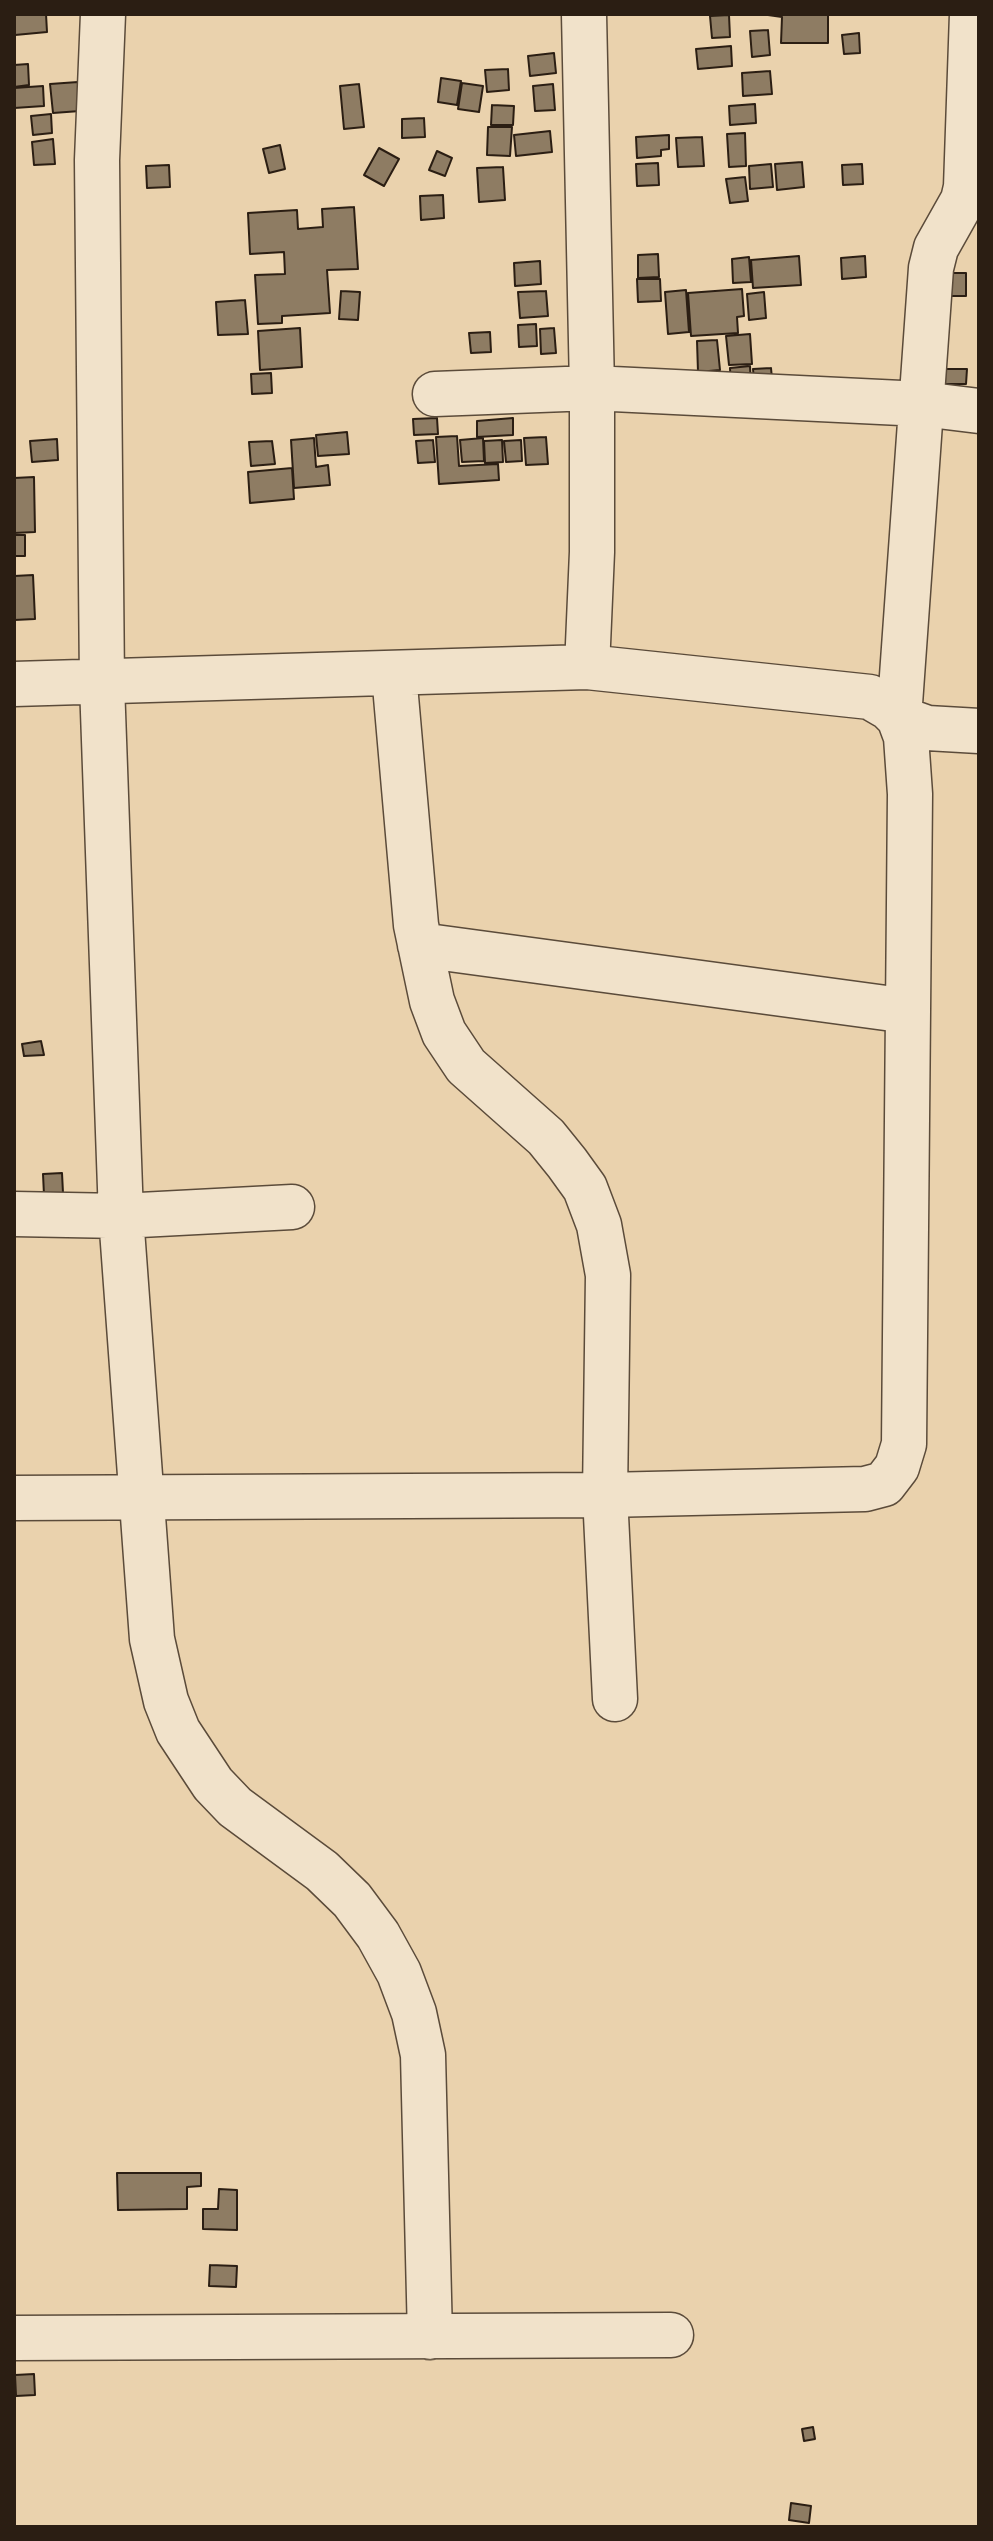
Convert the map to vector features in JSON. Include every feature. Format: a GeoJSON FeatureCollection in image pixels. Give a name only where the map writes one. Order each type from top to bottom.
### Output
{"type":"FeatureCollection","features":[{"type":"Feature","properties":{"kind":"street"},"geometry":{"type":"LineString","coordinates":[[584,14],[592,388],[592,552],[587,667]]}},
{"type":"Feature","properties":{"kind":"street"},"geometry":{"type":"LineString","coordinates":[[14,1498],[605,1495],[865,1489],[884,1484],[897,1467],[904,1444],[910,794],[906,737],[899,718],[931,268],[936,248],[963,200],[966,187],[972,14]]}},
{"type":"Feature","properties":{"kind":"street"},"geometry":{"type":"LineString","coordinates":[[112,16],[97,160],[102,684],[121,1216],[139,1496],[158,1671],[178,1731],[201,1767],[235,1807],[322,1871],[352,1900],[378,1935],[399,1973],[414,2013],[423,2055],[430,2337]]}},
{"type":"Feature","properties":{"kind":"street"},"geometry":{"type":"LineString","coordinates":[[435,394],[592,388],[922,404],[979,411]]}},
{"type":"Feature","properties":{"kind":"street"},"geometry":{"type":"LineString","coordinates":[[14,684],[102,684],[587,667],[870,697],[899,718],[927,728],[979,731]]}},
{"type":"Feature","properties":{"kind":"street"},"geometry":{"type":"LineString","coordinates":[[394,674],[420,945],[432,1001],[444,1033],[466,1066],[546,1137],[585,1188],[599,1225],[608,1275],[605,1495],[615,1699]]}},
{"type":"Feature","properties":{"kind":"street"},"geometry":{"type":"LineString","coordinates":[[420,945],[908,1011]]}},
{"type":"Feature","properties":{"kind":"street"},"geometry":{"type":"LineString","coordinates":[[14,1214],[121,1216],[292,1207]]}},
{"type":"Feature","properties":{"kind":"street"},"geometry":{"type":"LineString","coordinates":[[14,2338],[671,2335]]}},
{"type":"Feature","properties":{"kind":"building"},"geometry":{"type":"Polygon","coordinates":[[[14,14],[46,14],[47,32],[15,35],[14,14]]]}},
{"type":"Feature","properties":{"kind":"building"},"geometry":{"type":"Polygon","coordinates":[[[761,14],[828,14],[828,43],[781,43],[782,17],[761,14]]]}},
{"type":"Feature","properties":{"kind":"building"},"geometry":{"type":"Polygon","coordinates":[[[729,15],[730,37],[712,38],[710,16],[729,15]]]}},
{"type":"Feature","properties":{"kind":"building"},"geometry":{"type":"Polygon","coordinates":[[[768,30],[770,55],[752,57],[750,31],[768,30]]]}},
{"type":"Feature","properties":{"kind":"building"},"geometry":{"type":"Polygon","coordinates":[[[859,33],[860,53],[844,54],[842,35],[859,33]]]}},
{"type":"Feature","properties":{"kind":"building"},"geometry":{"type":"Polygon","coordinates":[[[731,46],[732,66],[698,69],[696,49],[731,46]]]}},
{"type":"Feature","properties":{"kind":"building"},"geometry":{"type":"Polygon","coordinates":[[[554,53],[556,73],[530,76],[528,56],[554,53]]]}},
{"type":"Feature","properties":{"kind":"building"},"geometry":{"type":"Polygon","coordinates":[[[28,64],[29,85],[14,87],[14,65],[28,64]]]}},
{"type":"Feature","properties":{"kind":"building"},"geometry":{"type":"Polygon","coordinates":[[[508,69],[509,90],[487,92],[485,70],[508,69]]]}},
{"type":"Feature","properties":{"kind":"building"},"geometry":{"type":"Polygon","coordinates":[[[770,71],[772,94],[743,96],[742,73],[770,71]]]}},
{"type":"Feature","properties":{"kind":"building"},"geometry":{"type":"Polygon","coordinates":[[[441,78],[461,81],[457,105],[438,102],[441,78]]]}},
{"type":"Feature","properties":{"kind":"building"},"geometry":{"type":"Polygon","coordinates":[[[78,82],[80,111],[53,113],[50,84],[78,82]]]}},
{"type":"Feature","properties":{"kind":"building"},"geometry":{"type":"Polygon","coordinates":[[[462,83],[483,86],[479,112],[458,109],[462,83]]]}},
{"type":"Feature","properties":{"kind":"building"},"geometry":{"type":"Polygon","coordinates":[[[359,84],[364,127],[344,129],[340,86],[359,84]]]}},
{"type":"Feature","properties":{"kind":"building"},"geometry":{"type":"Polygon","coordinates":[[[553,84],[555,110],[535,111],[533,86],[553,84]]]}},
{"type":"Feature","properties":{"kind":"building"},"geometry":{"type":"Polygon","coordinates":[[[43,86],[44,106],[14,108],[14,88],[43,86]]]}},
{"type":"Feature","properties":{"kind":"building"},"geometry":{"type":"Polygon","coordinates":[[[755,104],[756,123],[730,125],[729,106],[755,104]]]}},
{"type":"Feature","properties":{"kind":"building"},"geometry":{"type":"Polygon","coordinates":[[[492,105],[514,106],[513,125],[491,125],[492,105]]]}},
{"type":"Feature","properties":{"kind":"building"},"geometry":{"type":"Polygon","coordinates":[[[51,114],[52,133],[33,135],[31,116],[51,114]]]}},
{"type":"Feature","properties":{"kind":"building"},"geometry":{"type":"Polygon","coordinates":[[[424,118],[425,137],[402,138],[402,119],[424,118]]]}},
{"type":"Feature","properties":{"kind":"building"},"geometry":{"type":"Polygon","coordinates":[[[488,127],[512,127],[510,156],[487,155],[488,127]]]}},
{"type":"Feature","properties":{"kind":"building"},"geometry":{"type":"Polygon","coordinates":[[[550,131],[552,152],[516,156],[514,135],[550,131]]]}},
{"type":"Feature","properties":{"kind":"building"},"geometry":{"type":"Polygon","coordinates":[[[745,133],[746,166],[729,167],[727,134],[745,133]]]}},
{"type":"Feature","properties":{"kind":"building"},"geometry":{"type":"Polygon","coordinates":[[[669,135],[669,149],[661,150],[661,156],[637,158],[636,137],[669,135]]]}},
{"type":"Feature","properties":{"kind":"building"},"geometry":{"type":"Polygon","coordinates":[[[702,137],[704,166],[678,167],[676,138],[702,137]]]}},
{"type":"Feature","properties":{"kind":"building"},"geometry":{"type":"Polygon","coordinates":[[[53,139],[55,164],[34,165],[32,142],[53,139]]]}},
{"type":"Feature","properties":{"kind":"building"},"geometry":{"type":"Polygon","coordinates":[[[280,145],[285,169],[269,173],[263,149],[280,145]]]}},
{"type":"Feature","properties":{"kind":"building"},"geometry":{"type":"Polygon","coordinates":[[[379,148],[399,159],[384,186],[364,175],[379,148]]]}},
{"type":"Feature","properties":{"kind":"building"},"geometry":{"type":"Polygon","coordinates":[[[437,151],[452,158],[445,176],[429,170],[437,151]]]}},
{"type":"Feature","properties":{"kind":"building"},"geometry":{"type":"Polygon","coordinates":[[[802,162],[804,187],[777,190],[775,164],[802,162]]]}},
{"type":"Feature","properties":{"kind":"building"},"geometry":{"type":"Polygon","coordinates":[[[658,163],[659,185],[637,186],[636,164],[658,163]]]}},
{"type":"Feature","properties":{"kind":"building"},"geometry":{"type":"Polygon","coordinates":[[[771,164],[773,187],[750,189],[749,166],[771,164]]]}},
{"type":"Feature","properties":{"kind":"building"},"geometry":{"type":"Polygon","coordinates":[[[862,164],[863,184],[843,185],[842,165],[862,164]]]}},
{"type":"Feature","properties":{"kind":"building"},"geometry":{"type":"Polygon","coordinates":[[[169,165],[170,187],[147,188],[146,166],[169,165]]]}},
{"type":"Feature","properties":{"kind":"building"},"geometry":{"type":"Polygon","coordinates":[[[503,167],[505,200],[479,202],[477,168],[503,167]]]}},
{"type":"Feature","properties":{"kind":"building"},"geometry":{"type":"Polygon","coordinates":[[[745,177],[748,201],[730,203],[726,179],[745,177]]]}},
{"type":"Feature","properties":{"kind":"building"},"geometry":{"type":"Polygon","coordinates":[[[443,195],[444,218],[421,220],[420,196],[443,195]]]}},
{"type":"Feature","properties":{"kind":"building"},"geometry":{"type":"Polygon","coordinates":[[[354,207],[358,269],[327,270],[330,313],[282,316],[282,323],[258,324],[255,275],[285,274],[284,252],[250,254],[248,213],[297,210],[298,229],[323,227],[322,209],[354,207]]]}},
{"type":"Feature","properties":{"kind":"building"},"geometry":{"type":"Polygon","coordinates":[[[658,254],[659,277],[638,278],[638,255],[658,254]]]}},
{"type":"Feature","properties":{"kind":"building"},"geometry":{"type":"Polygon","coordinates":[[[799,256],[801,285],[753,288],[751,260],[799,256]]]}},
{"type":"Feature","properties":{"kind":"building"},"geometry":{"type":"Polygon","coordinates":[[[865,256],[866,277],[842,279],[841,258],[865,256]]]}},
{"type":"Feature","properties":{"kind":"building"},"geometry":{"type":"Polygon","coordinates":[[[749,257],[751,282],[733,283],[732,259],[749,257]]]}},
{"type":"Feature","properties":{"kind":"building"},"geometry":{"type":"Polygon","coordinates":[[[540,261],[541,284],[515,286],[514,263],[540,261]]]}},
{"type":"Feature","properties":{"kind":"building"},"geometry":{"type":"Polygon","coordinates":[[[941,273],[966,273],[966,296],[941,296],[941,273]]]}},
{"type":"Feature","properties":{"kind":"building"},"geometry":{"type":"Polygon","coordinates":[[[637,279],[660,279],[661,301],[638,302],[637,279]]]}},
{"type":"Feature","properties":{"kind":"building"},"geometry":{"type":"Polygon","coordinates":[[[742,289],[744,316],[737,317],[738,333],[691,336],[688,293],[742,289]]]}},
{"type":"Feature","properties":{"kind":"building"},"geometry":{"type":"Polygon","coordinates":[[[686,290],[689,332],[668,334],[665,292],[686,290]]]}},
{"type":"Feature","properties":{"kind":"building"},"geometry":{"type":"Polygon","coordinates":[[[341,291],[360,292],[358,320],[339,319],[341,291]]]}},
{"type":"Feature","properties":{"kind":"building"},"geometry":{"type":"Polygon","coordinates":[[[546,291],[548,316],[520,318],[518,292],[546,291]]]}},
{"type":"Feature","properties":{"kind":"building"},"geometry":{"type":"Polygon","coordinates":[[[764,292],[766,318],[749,320],[747,294],[764,292]]]}},
{"type":"Feature","properties":{"kind":"building"},"geometry":{"type":"Polygon","coordinates":[[[245,300],[248,334],[218,335],[216,302],[245,300]]]}},
{"type":"Feature","properties":{"kind":"building"},"geometry":{"type":"Polygon","coordinates":[[[536,324],[537,346],[519,347],[518,325],[536,324]]]}},
{"type":"Feature","properties":{"kind":"building"},"geometry":{"type":"Polygon","coordinates":[[[300,328],[302,367],[260,370],[258,331],[300,328]]]}},
{"type":"Feature","properties":{"kind":"building"},"geometry":{"type":"Polygon","coordinates":[[[554,328],[556,353],[541,354],[540,329],[554,328]]]}},
{"type":"Feature","properties":{"kind":"building"},"geometry":{"type":"Polygon","coordinates":[[[490,332],[491,352],[471,353],[469,333],[490,332]]]}},
{"type":"Feature","properties":{"kind":"building"},"geometry":{"type":"Polygon","coordinates":[[[750,334],[752,364],[729,365],[726,336],[750,334]]]}},
{"type":"Feature","properties":{"kind":"building"},"geometry":{"type":"Polygon","coordinates":[[[717,340],[720,370],[698,372],[697,341],[717,340]]]}},
{"type":"Feature","properties":{"kind":"building"},"geometry":{"type":"Polygon","coordinates":[[[750,366],[751,387],[731,389],[730,368],[750,366]]]}},
{"type":"Feature","properties":{"kind":"building"},"geometry":{"type":"Polygon","coordinates":[[[771,368],[773,389],[755,391],[753,369],[771,368]]]}},
{"type":"Feature","properties":{"kind":"building"},"geometry":{"type":"Polygon","coordinates":[[[944,369],[967,369],[966,384],[943,384],[944,369]]]}},
{"type":"Feature","properties":{"kind":"building"},"geometry":{"type":"Polygon","coordinates":[[[271,373],[272,393],[252,394],[251,374],[271,373]]]}},
{"type":"Feature","properties":{"kind":"building"},"geometry":{"type":"Polygon","coordinates":[[[437,418],[438,434],[414,435],[413,419],[437,418]]]}},
{"type":"Feature","properties":{"kind":"building"},"geometry":{"type":"Polygon","coordinates":[[[513,418],[513,435],[477,437],[477,421],[513,418]]]}},
{"type":"Feature","properties":{"kind":"building"},"geometry":{"type":"Polygon","coordinates":[[[347,432],[349,454],[318,456],[316,435],[347,432]]]}},
{"type":"Feature","properties":{"kind":"building"},"geometry":{"type":"Polygon","coordinates":[[[457,436],[459,466],[498,464],[499,480],[439,484],[436,437],[457,436]]]}},
{"type":"Feature","properties":{"kind":"building"},"geometry":{"type":"Polygon","coordinates":[[[546,437],[548,464],[526,465],[524,438],[546,437]]]}},
{"type":"Feature","properties":{"kind":"building"},"geometry":{"type":"Polygon","coordinates":[[[314,438],[316,467],[328,465],[330,485],[294,488],[291,440],[314,438]]]}},
{"type":"Feature","properties":{"kind":"building"},"geometry":{"type":"Polygon","coordinates":[[[483,438],[484,461],[462,462],[460,440],[483,438]]]}},
{"type":"Feature","properties":{"kind":"building"},"geometry":{"type":"Polygon","coordinates":[[[57,439],[58,460],[32,462],[30,441],[57,439]]]}},
{"type":"Feature","properties":{"kind":"building"},"geometry":{"type":"Polygon","coordinates":[[[433,440],[435,462],[418,463],[416,441],[433,440]]]}},
{"type":"Feature","properties":{"kind":"building"},"geometry":{"type":"Polygon","coordinates":[[[502,440],[503,462],[485,463],[484,441],[502,440]]]}},
{"type":"Feature","properties":{"kind":"building"},"geometry":{"type":"Polygon","coordinates":[[[521,440],[522,461],[506,462],[504,441],[521,440]]]}},
{"type":"Feature","properties":{"kind":"building"},"geometry":{"type":"Polygon","coordinates":[[[272,441],[275,464],[251,466],[249,442],[272,441]]]}},
{"type":"Feature","properties":{"kind":"building"},"geometry":{"type":"Polygon","coordinates":[[[292,468],[294,499],[250,503],[248,472],[292,468]]]}},
{"type":"Feature","properties":{"kind":"building"},"geometry":{"type":"Polygon","coordinates":[[[34,477],[35,532],[14,533],[14,478],[34,477]]]}},
{"type":"Feature","properties":{"kind":"building"},"geometry":{"type":"Polygon","coordinates":[[[14,535],[25,535],[25,556],[14,556],[14,535]]]}},
{"type":"Feature","properties":{"kind":"building"},"geometry":{"type":"Polygon","coordinates":[[[33,575],[35,619],[14,620],[14,576],[33,575]]]}},
{"type":"Feature","properties":{"kind":"building"},"geometry":{"type":"Polygon","coordinates":[[[41,1041],[44,1055],[24,1056],[22,1044],[41,1041]]]}},
{"type":"Feature","properties":{"kind":"building"},"geometry":{"type":"Polygon","coordinates":[[[62,1173],[63,1193],[44,1195],[43,1174],[62,1173]]]}},
{"type":"Feature","properties":{"kind":"building"},"geometry":{"type":"Polygon","coordinates":[[[117,2173],[201,2173],[201,2186],[187,2187],[187,2209],[118,2210],[117,2173]]]}},
{"type":"Feature","properties":{"kind":"building"},"geometry":{"type":"Polygon","coordinates":[[[219,2189],[237,2190],[237,2230],[203,2229],[203,2209],[218,2209],[219,2189]]]}},
{"type":"Feature","properties":{"kind":"building"},"geometry":{"type":"Polygon","coordinates":[[[210,2265],[237,2266],[236,2287],[209,2286],[210,2265]]]}},
{"type":"Feature","properties":{"kind":"building"},"geometry":{"type":"Polygon","coordinates":[[[34,2374],[35,2395],[16,2396],[15,2375],[34,2374]]]}},
{"type":"Feature","properties":{"kind":"building"},"geometry":{"type":"Polygon","coordinates":[[[813,2427],[815,2439],[804,2441],[802,2429],[813,2427]]]}},
{"type":"Feature","properties":{"kind":"building"},"geometry":{"type":"Polygon","coordinates":[[[791,2503],[811,2506],[809,2523],[789,2520],[791,2503]]]}}]}
